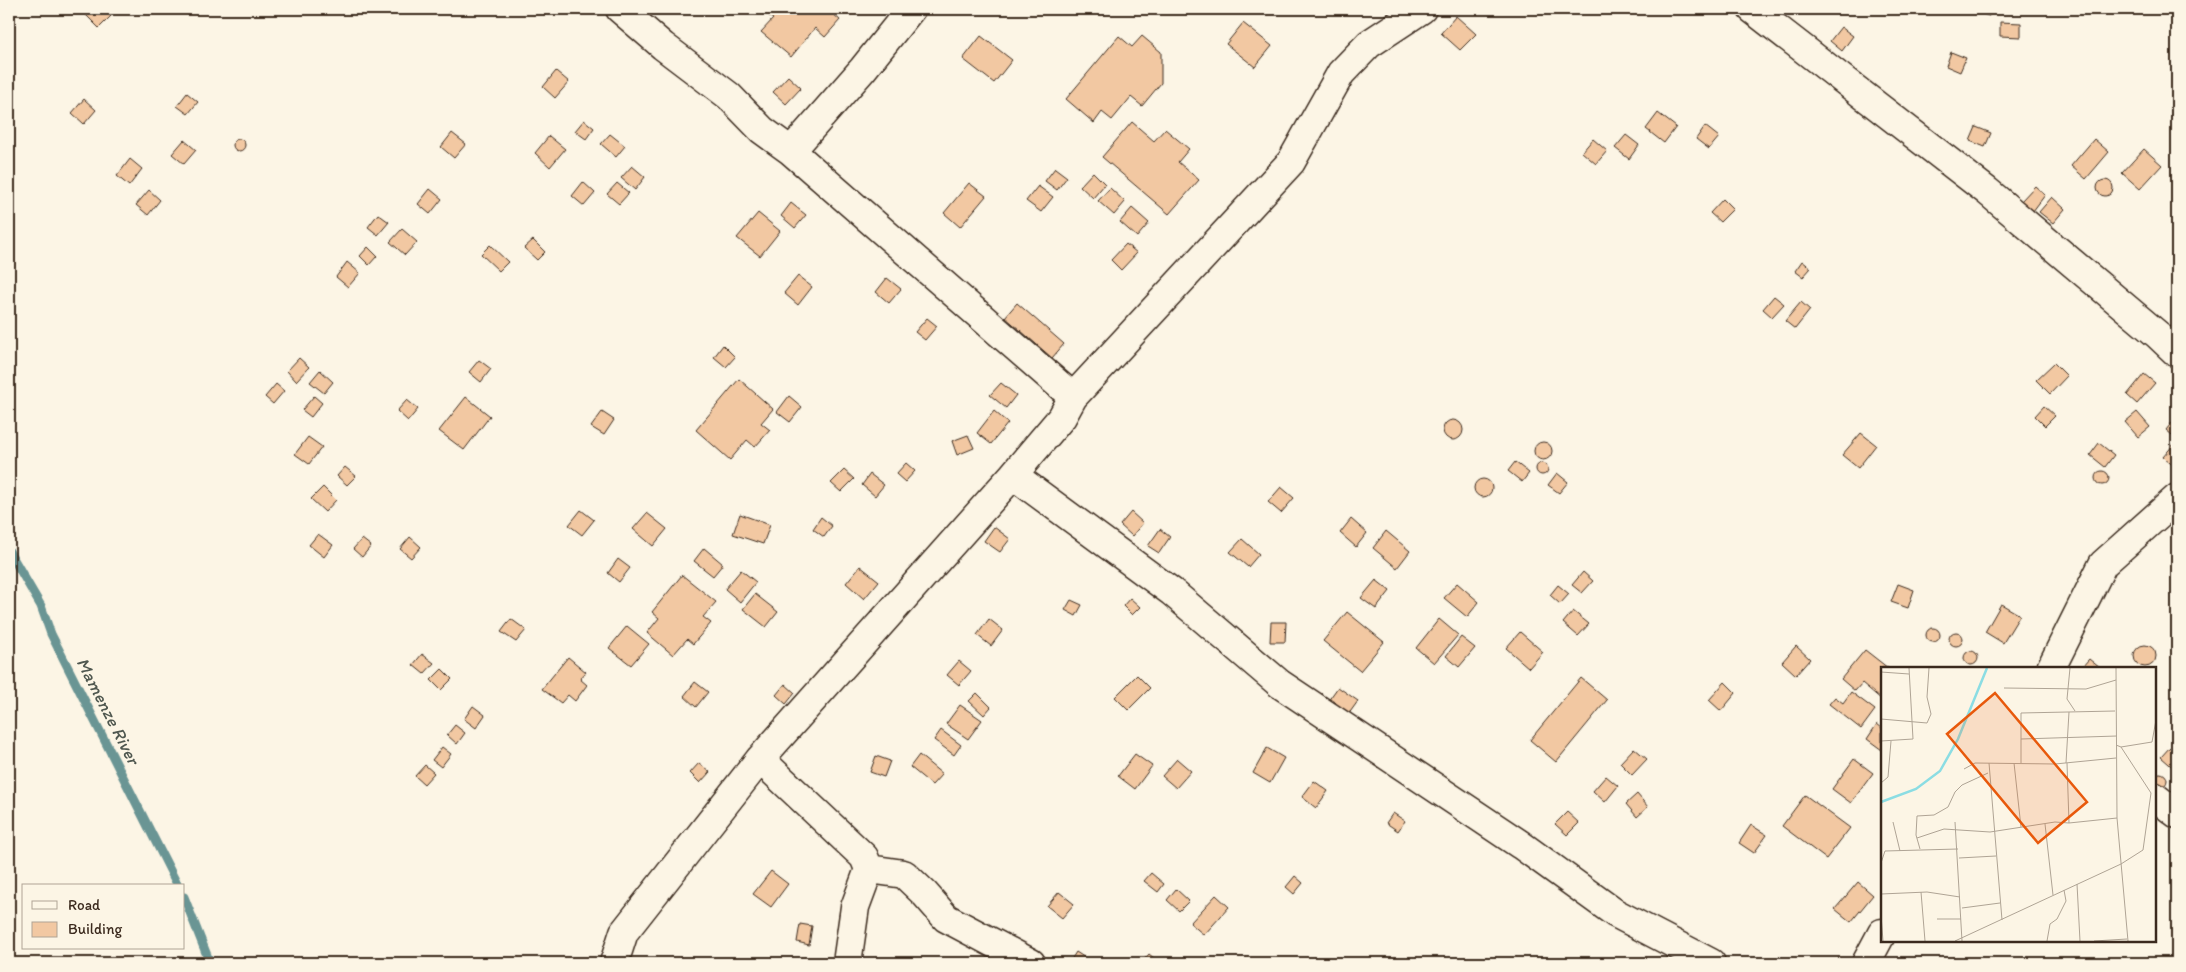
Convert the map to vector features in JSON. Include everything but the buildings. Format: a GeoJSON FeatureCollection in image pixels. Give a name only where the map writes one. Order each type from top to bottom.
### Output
{"type":"FeatureCollection","features":[{"type":"Feature","properties":{"kind":"street"},"geometry":{"type":"LineString","coordinates":[[620,9],[663,46],[729,96],[762,130],[791,151],[1073,397]]}},
{"type":"Feature","properties":{"kind":"street"},"geometry":{"type":"LineString","coordinates":[[791,151],[863,69],[912,9]]}},
{"type":"Feature","properties":{"kind":"street"},"geometry":{"type":"LineString","coordinates":[[614,963],[624,932],[760,759],[1013,475],[1062,417],[1073,397],[1292,162],[1341,73],[1369,44],[1422,9]]}},
{"type":"Feature","properties":{"kind":"street"},"geometry":{"type":"LineString","coordinates":[[1752,9],[1987,191],[2158,335],[2177,354]]}},
{"type":"Feature","properties":{"kind":"street"},"geometry":{"type":"LineString","coordinates":[[1013,475],[1172,592],[1280,684],[1521,846],[1615,913],[1711,963]]}},
{"type":"Feature","properties":{"kind":"street"},"geometry":{"type":"LineString","coordinates":[[2052,667],[2103,564],[2177,498]]}},
{"type":"Feature","properties":{"kind":"street"},"geometry":{"type":"LineString","coordinates":[[760,759],[864,857],[870,869],[855,907],[847,963]]}},
{"type":"Feature","properties":{"kind":"street"},"geometry":{"type":"LineString","coordinates":[[2156,799],[2177,814]]}},
{"type":"Feature","properties":{"kind":"street"},"geometry":{"type":"LineString","coordinates":[[870,869],[904,874],[946,918],[1031,963]]}},
{"type":"Feature","properties":{"kind":"street"},"geometry":{"type":"LineString","coordinates":[[1866,963],[1881,935]]}},
{"type":"Feature","properties":{"kind":"waterway","name":"Mamenze River"},"geometry":{"type":"LineString","coordinates":[[9,551],[41,606],[51,634],[177,884]]}},
{"type":"Feature","properties":{"kind":"waterway","name":"Mamenze River"},"geometry":{"type":"LineString","coordinates":[[185,900],[210,963]]}}]}
